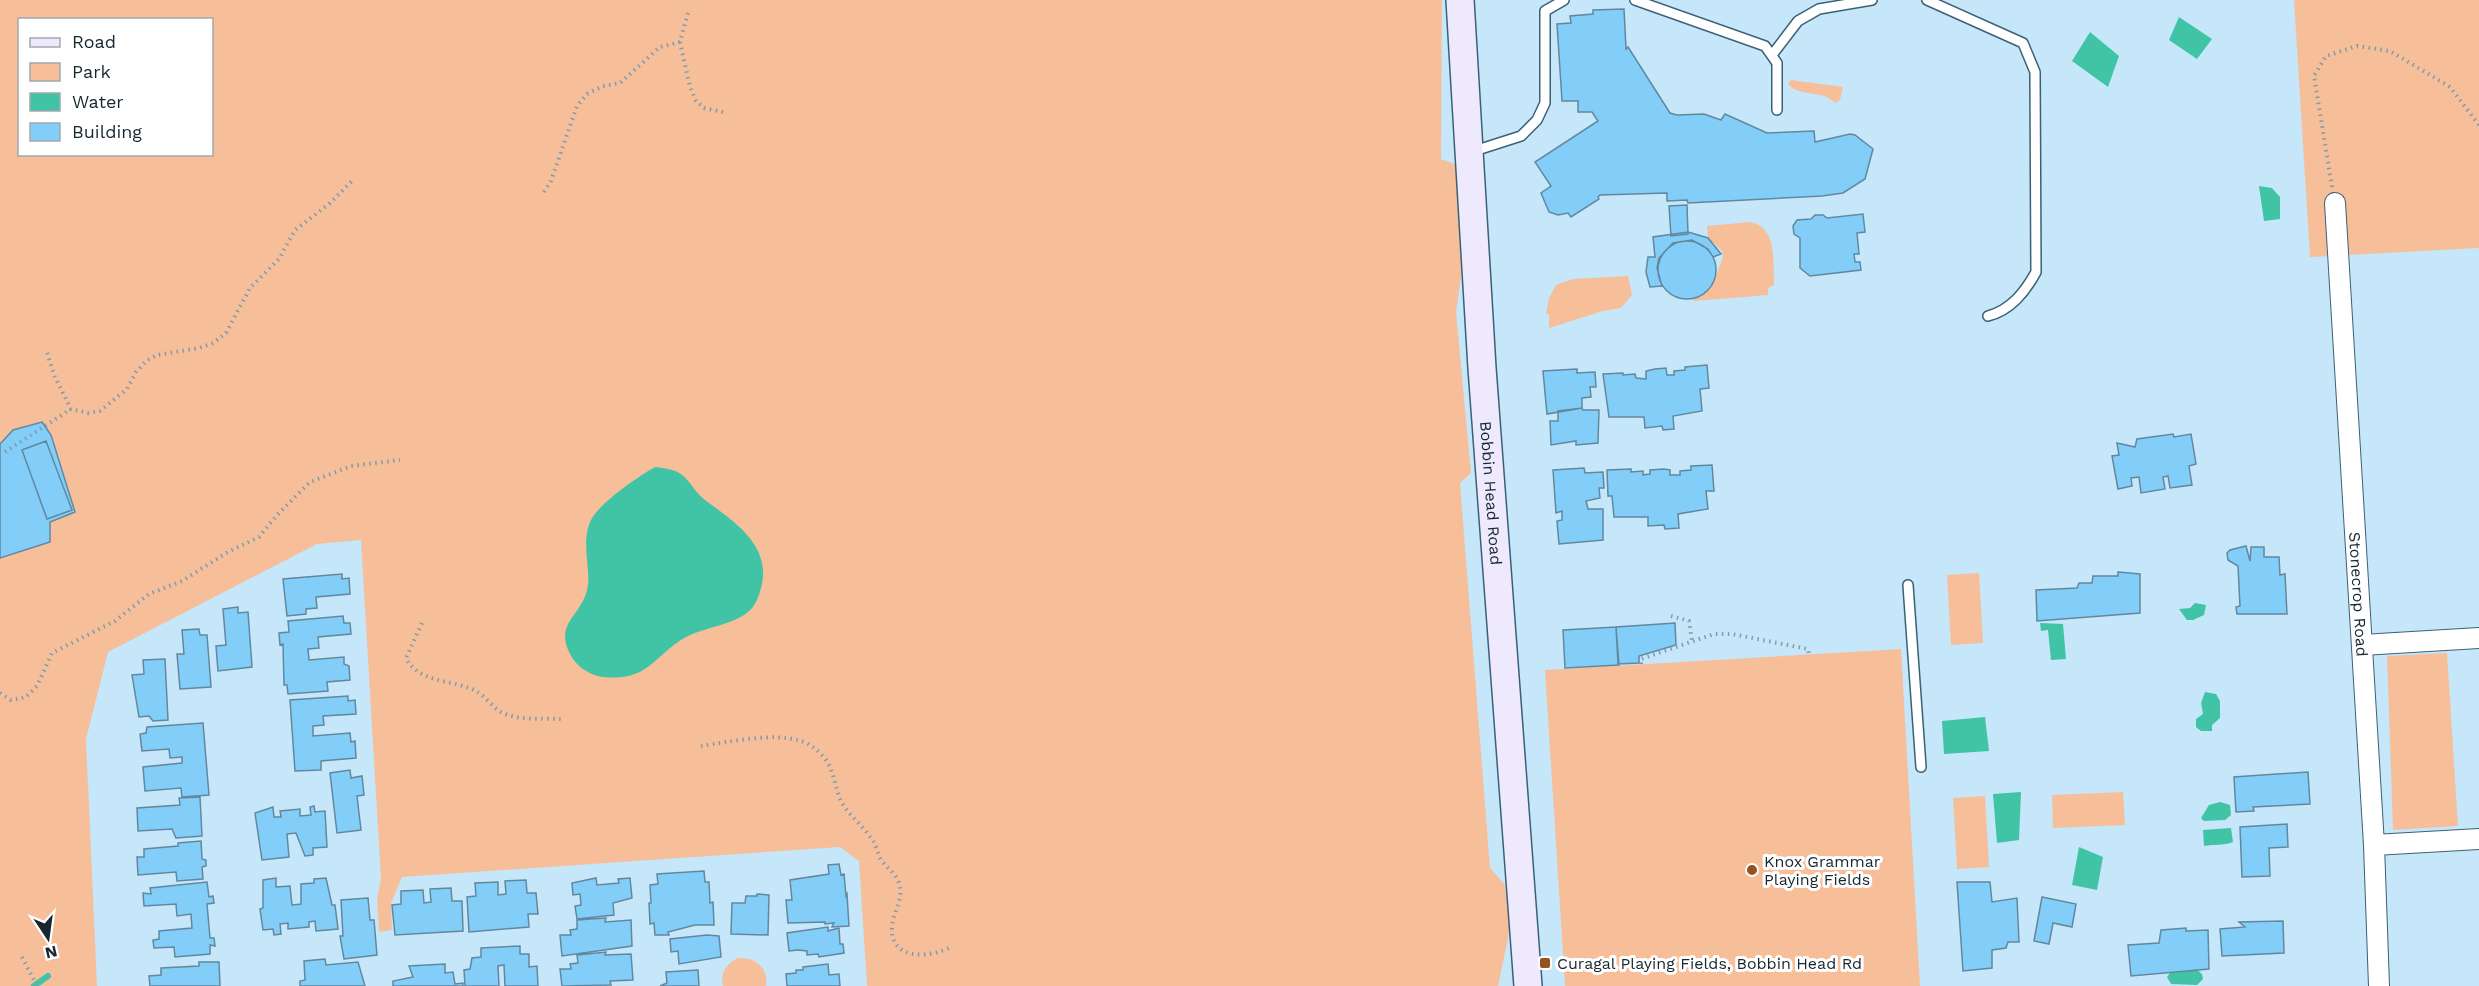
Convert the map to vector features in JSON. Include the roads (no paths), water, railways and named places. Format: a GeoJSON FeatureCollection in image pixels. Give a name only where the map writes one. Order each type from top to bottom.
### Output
{"type":"FeatureCollection","features":[{"type":"Feature","properties":{"kind":"main road","name":"Bobbin Head Road"},"geometry":{"type":"LineString","coordinates":[[1460,0],[1498,606],[1528,986]]}},
{"type":"Feature","properties":{"kind":"street","name":"Stonecrop Road"},"geometry":{"type":"LineString","coordinates":[[2335,203],[2374,845],[2379,986]]}},
{"type":"Feature","properties":{"kind":"street"},"geometry":{"type":"LineString","coordinates":[[2362,645],[2479,638]]}},
{"type":"Feature","properties":{"kind":"street"},"geometry":{"type":"LineString","coordinates":[[2374,845],[2479,839]]}},
{"type":"Feature","properties":{"kind":"lane"},"geometry":{"type":"LineString","coordinates":[[1469,152],[1521,136],[1537,120],[1545,103],[1545,11],[1564,0]]}},
{"type":"Feature","properties":{"kind":"lane"},"geometry":{"type":"LineString","coordinates":[[1635,0],[1765,46],[1777,63],[1777,110]]}},
{"type":"Feature","properties":{"kind":"lane"},"geometry":{"type":"LineString","coordinates":[[1772,55],[1798,21],[1819,9],[1872,0]]}},
{"type":"Feature","properties":{"kind":"lane"},"geometry":{"type":"LineString","coordinates":[[1927,0],[2023,43],[2035,72],[2036,272],[2023,295],[1996,314],[1988,316]]}},
{"type":"Feature","properties":{"kind":"lane"},"geometry":{"type":"LineString","coordinates":[[1908,585],[1920,767]]}},
{"type":"Feature","properties":{"kind":"water"},"geometry":{"type":"Polygon","coordinates":[[[2179,17],[2212,39],[2197,59],[2169,40],[2179,17]]]}},
{"type":"Feature","properties":{"kind":"water"},"geometry":{"type":"Polygon","coordinates":[[[2090,32],[2119,56],[2108,87],[2072,61],[2090,32]]]}},
{"type":"Feature","properties":{"kind":"water"},"geometry":{"type":"Polygon","coordinates":[[[2259,186],[2272,188],[2280,197],[2280,219],[2264,221],[2259,186]]]}},
{"type":"Feature","properties":{"kind":"water"},"geometry":{"type":"Polygon","coordinates":[[[655,467],[676,471],[682,475],[701,496],[750,538],[762,561],[761,588],[755,604],[748,612],[732,621],[697,632],[681,640],[638,673],[617,677],[595,675],[586,671],[573,659],[565,636],[570,620],[581,605],[588,585],[587,530],[595,514],[607,502],[655,467]]]}},
{"type":"Feature","properties":{"kind":"water"},"geometry":{"type":"Polygon","coordinates":[[[2195,603],[2206,605],[2204,615],[2187,620],[2179,609],[2190,608],[2195,603]]]}},
{"type":"Feature","properties":{"kind":"water"},"geometry":{"type":"Polygon","coordinates":[[[2040,623],[2063,624],[2066,659],[2051,660],[2048,630],[2041,631],[2040,623]]]}},
{"type":"Feature","properties":{"kind":"water"},"geometry":{"type":"Polygon","coordinates":[[[2205,692],[2216,694],[2220,701],[2220,718],[2212,725],[2212,731],[2201,731],[2196,727],[2196,719],[2203,714],[2201,703],[2205,692]]]}},
{"type":"Feature","properties":{"kind":"water"},"geometry":{"type":"Polygon","coordinates":[[[1985,717],[1989,751],[1944,754],[1942,721],[1985,717]]]}},
{"type":"Feature","properties":{"kind":"water"},"geometry":{"type":"Polygon","coordinates":[[[2021,792],[2019,840],[1997,843],[1993,794],[2021,792]]]}},
{"type":"Feature","properties":{"kind":"water"},"geometry":{"type":"Polygon","coordinates":[[[2220,802],[2230,805],[2231,815],[2225,820],[2204,821],[2201,818],[2209,805],[2220,802]]]}},
{"type":"Feature","properties":{"kind":"water"},"geometry":{"type":"Polygon","coordinates":[[[2231,828],[2233,842],[2204,846],[2203,830],[2231,828]]]}},
{"type":"Feature","properties":{"kind":"water"},"geometry":{"type":"Polygon","coordinates":[[[2079,847],[2103,857],[2097,890],[2072,885],[2079,847]]]}},
{"type":"Feature","properties":{"kind":"water"},"geometry":{"type":"Polygon","coordinates":[[[2196,969],[2202,974],[2203,979],[2197,985],[2171,984],[2167,977],[2170,973],[2196,969]]]}},
{"type":"Feature","properties":{"kind":"waterway"},"geometry":{"type":"LineString","coordinates":[[34,986],[48,976]]}},
{"type":"Feature","properties":{"kind":"place","name":"Knox Grammar Playing Fields"},"geometry":{"type":"Point","coordinates":[1752,870]}},
{"type":"Feature","properties":{"kind":"place","name":"Curagal Playing Fields, Bobbin Head Rd"},"geometry":{"type":"Point","coordinates":[1545,963]}}]}
